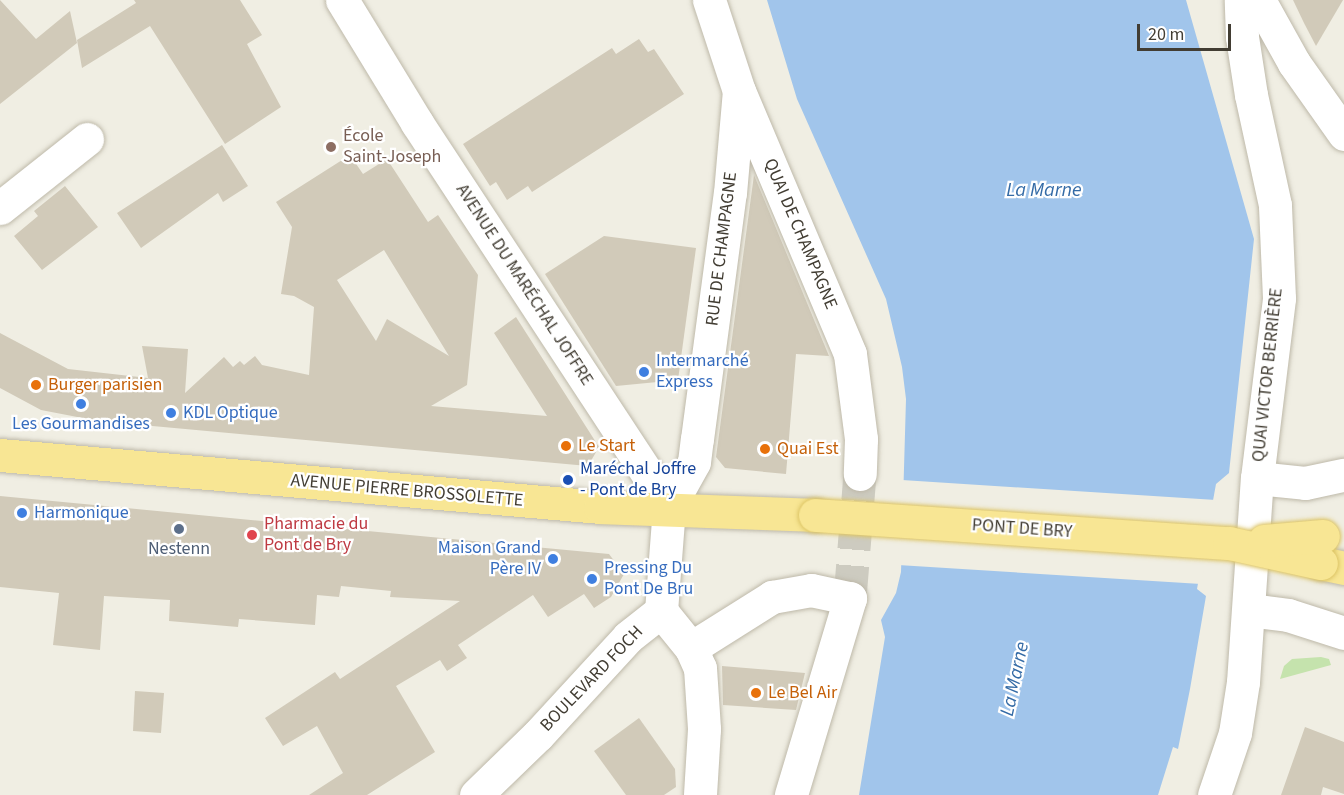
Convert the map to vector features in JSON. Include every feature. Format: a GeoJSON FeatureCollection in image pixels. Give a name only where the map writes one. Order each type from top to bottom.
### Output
{"type":"FeatureCollection","features":[{"type":"Feature","properties":{"kind":"main road","name":"AVENUE PIERRE BROSSOLETTE"},"geometry":{"type":"LineString","coordinates":[[0,455],[600,507],[669,507],[815,515]]}},
{"type":"Feature","properties":{"kind":"main road","name":"PONT DE BRY"},"geometry":{"type":"LineString","coordinates":[[815,515],[1333,549]]}},
{"type":"Feature","properties":{"kind":"street","name":"AVENUE DU MARÉCHAL JOFFRE"},"geometry":{"type":"LineString","coordinates":[[342,0],[417,123],[669,507]]}},
{"type":"Feature","properties":{"kind":"street","name":"QUAI DE CHAMPAGNE"},"geometry":{"type":"LineString","coordinates":[[709,0],[739,91],[850,354],[860,420],[860,474]]}},
{"type":"Feature","properties":{"kind":"street","name":"QUAI VICTOR BERRIÈRE"},"geometry":{"type":"LineString","coordinates":[[1214,795],[1234,733],[1244,682],[1257,478],[1279,298],[1275,205],[1249,83],[1242,37],[1241,0]]}},
{"type":"Feature","properties":{"kind":"street"},"geometry":{"type":"LineString","coordinates":[[1259,0],[1294,63],[1344,134]]}},
{"type":"Feature","properties":{"kind":"street","name":"RUE DE CHAMPAGNE"},"geometry":{"type":"LineString","coordinates":[[669,507],[694,462],[730,193],[739,91]]}},
{"type":"Feature","properties":{"kind":"street"},"geometry":{"type":"LineString","coordinates":[[0,208],[87,139]]}},
{"type":"Feature","properties":{"kind":"street"},"geometry":{"type":"LineString","coordinates":[[1257,478],[1305,483],[1344,475]]}},
{"type":"Feature","properties":{"kind":"street"},"geometry":{"type":"LineString","coordinates":[[669,507],[661,610],[691,648],[699,668],[704,729],[700,795]]}},
{"type":"Feature","properties":{"kind":"street"},"geometry":{"type":"LineString","coordinates":[[691,648],[772,597],[811,590],[850,598],[791,795]]}},
{"type":"Feature","properties":{"kind":"street"},"geometry":{"type":"LineString","coordinates":[[1249,609],[1288,615],[1344,633]]}},
{"type":"Feature","properties":{"kind":"street","name":"BOULEVARD FOCH"},"geometry":{"type":"LineString","coordinates":[[477,795],[538,735],[628,637],[661,610]]}},
{"type":"Feature","properties":{"kind":"green space"},"geometry":{"type":"Polygon","coordinates":[[[1321,657],[1329,659],[1331,665],[1280,679],[1284,666],[1292,659],[1321,657]]]}},
{"type":"Feature","properties":{"kind":"water","name":"La Marne"},"geometry":{"type":"Polygon","coordinates":[[[767,0],[1186,0],[1254,239],[1229,473],[1216,484],[1197,589],[1206,596],[1190,689],[1178,749],[1173,747],[1158,795],[859,795],[885,637],[881,620],[896,593],[901,572],[906,399],[902,367],[886,299],[797,99],[767,0]]]}},
{"type":"Feature","properties":{"kind":"pier"},"geometry":{"type":"Polygon","coordinates":[[[902,480],[1216,500],[1201,584],[898,565],[902,480]]]}},
{"type":"Feature","properties":{"kind":"building"},"geometry":{"type":"Polygon","coordinates":[[[0,0],[36,39],[70,11],[77,43],[0,104],[0,0]]]}},
{"type":"Feature","properties":{"kind":"building"},"geometry":{"type":"Polygon","coordinates":[[[134,0],[240,0],[262,35],[247,44],[281,107],[225,144],[150,26],[82,68],[77,40],[136,3],[134,0]]]}},
{"type":"Feature","properties":{"kind":"building"},"geometry":{"type":"Polygon","coordinates":[[[1293,0],[1343,0],[1316,46],[1304,23],[1293,0]]]}},
{"type":"Feature","properties":{"kind":"building"},"geometry":{"type":"Polygon","coordinates":[[[639,39],[648,52],[654,49],[684,94],[532,192],[528,186],[507,200],[496,182],[490,186],[463,144],[612,48],[616,54],[639,39]]]}},
{"type":"Feature","properties":{"kind":"building"},"geometry":{"type":"Polygon","coordinates":[[[222,145],[248,186],[223,202],[218,193],[141,248],[117,213],[222,145]]]}},
{"type":"Feature","properties":{"kind":"building"},"geometry":{"type":"Polygon","coordinates":[[[350,155],[363,174],[387,159],[428,222],[438,215],[478,275],[467,385],[431,406],[547,416],[494,333],[516,317],[599,447],[588,466],[98,421],[41,410],[0,388],[0,333],[68,369],[148,378],[142,346],[188,349],[185,393],[224,357],[233,367],[240,361],[244,365],[255,356],[262,365],[309,375],[314,307],[294,296],[281,294],[292,227],[276,202],[350,155]],[[384,250],[337,280],[376,341],[387,319],[449,356],[384,250]]]}},
{"type":"Feature","properties":{"kind":"building"},"geometry":{"type":"Polygon","coordinates":[[[754,175],[829,356],[796,354],[786,474],[725,468],[716,457],[754,175]]]}},
{"type":"Feature","properties":{"kind":"building"},"geometry":{"type":"Polygon","coordinates":[[[65,186],[98,227],[42,270],[14,236],[38,216],[34,211],[65,186]]]}},
{"type":"Feature","properties":{"kind":"building"},"geometry":{"type":"Polygon","coordinates":[[[604,236],[696,248],[678,380],[616,386],[545,274],[604,236]]]}},
{"type":"Feature","properties":{"kind":"building"},"geometry":{"type":"Polygon","coordinates":[[[0,496],[609,554],[624,574],[611,597],[594,608],[584,594],[548,617],[533,595],[458,645],[467,658],[447,671],[440,660],[396,686],[435,752],[367,795],[309,795],[343,773],[317,726],[283,746],[265,718],[335,672],[340,679],[460,601],[390,597],[391,591],[341,586],[339,597],[317,595],[315,625],[239,619],[238,627],[169,621],[170,600],[104,596],[100,650],[53,645],[59,593],[0,587],[0,496]]]}},
{"type":"Feature","properties":{"kind":"building"},"geometry":{"type":"Polygon","coordinates":[[[722,666],[805,673],[796,710],[723,705],[722,666]]]}},
{"type":"Feature","properties":{"kind":"building"},"geometry":{"type":"Polygon","coordinates":[[[135,691],[164,693],[161,733],[133,731],[135,691]]]}},
{"type":"Feature","properties":{"kind":"building"},"geometry":{"type":"Polygon","coordinates":[[[639,718],[675,769],[676,787],[664,795],[626,795],[594,751],[639,718]]]}},
{"type":"Feature","properties":{"kind":"building"},"geometry":{"type":"Polygon","coordinates":[[[1305,727],[1344,742],[1344,794],[1323,787],[1321,795],[1281,795],[1305,727]]]}},
{"type":"Feature","properties":{"kind":"tunnel"},"geometry":{"type":"LineString","coordinates":[[850,598],[860,474]]}},
{"type":"Feature","properties":{"kind":"place","name":"École Saint-Joseph"},"geometry":{"type":"Point","coordinates":[331,147]}},
{"type":"Feature","properties":{"kind":"place","name":"Intermarché Express"},"geometry":{"type":"Point","coordinates":[644,372]}},
{"type":"Feature","properties":{"kind":"place","name":"Burger parisien"},"geometry":{"type":"Point","coordinates":[36,385]}},
{"type":"Feature","properties":{"kind":"place","name":"Les Gourmandises"},"geometry":{"type":"Point","coordinates":[81,404]}},
{"type":"Feature","properties":{"kind":"place","name":"KDL Optique"},"geometry":{"type":"Point","coordinates":[171,413]}},
{"type":"Feature","properties":{"kind":"place","name":"Le Start"},"geometry":{"type":"Point","coordinates":[566,446]}},
{"type":"Feature","properties":{"kind":"place","name":"Quai Est"},"geometry":{"type":"Point","coordinates":[765,449]}},
{"type":"Feature","properties":{"kind":"place","name":"Maréchal Joffre - Pont de Bry"},"geometry":{"type":"Point","coordinates":[568,480]}},
{"type":"Feature","properties":{"kind":"place","name":"Harmonique"},"geometry":{"type":"Point","coordinates":[22,513]}},
{"type":"Feature","properties":{"kind":"place","name":"Nestenn"},"geometry":{"type":"Point","coordinates":[179,529]}},
{"type":"Feature","properties":{"kind":"place","name":"Pharmacie du Pont de Bry"},"geometry":{"type":"Point","coordinates":[252,535]}},
{"type":"Feature","properties":{"kind":"place","name":"Maison Grand Père IV"},"geometry":{"type":"Point","coordinates":[553,559]}},
{"type":"Feature","properties":{"kind":"place","name":"Pressing Du Pont De Bru"},"geometry":{"type":"Point","coordinates":[592,579]}},
{"type":"Feature","properties":{"kind":"place","name":"Le Bel Air"},"geometry":{"type":"Point","coordinates":[756,693]}}]}
